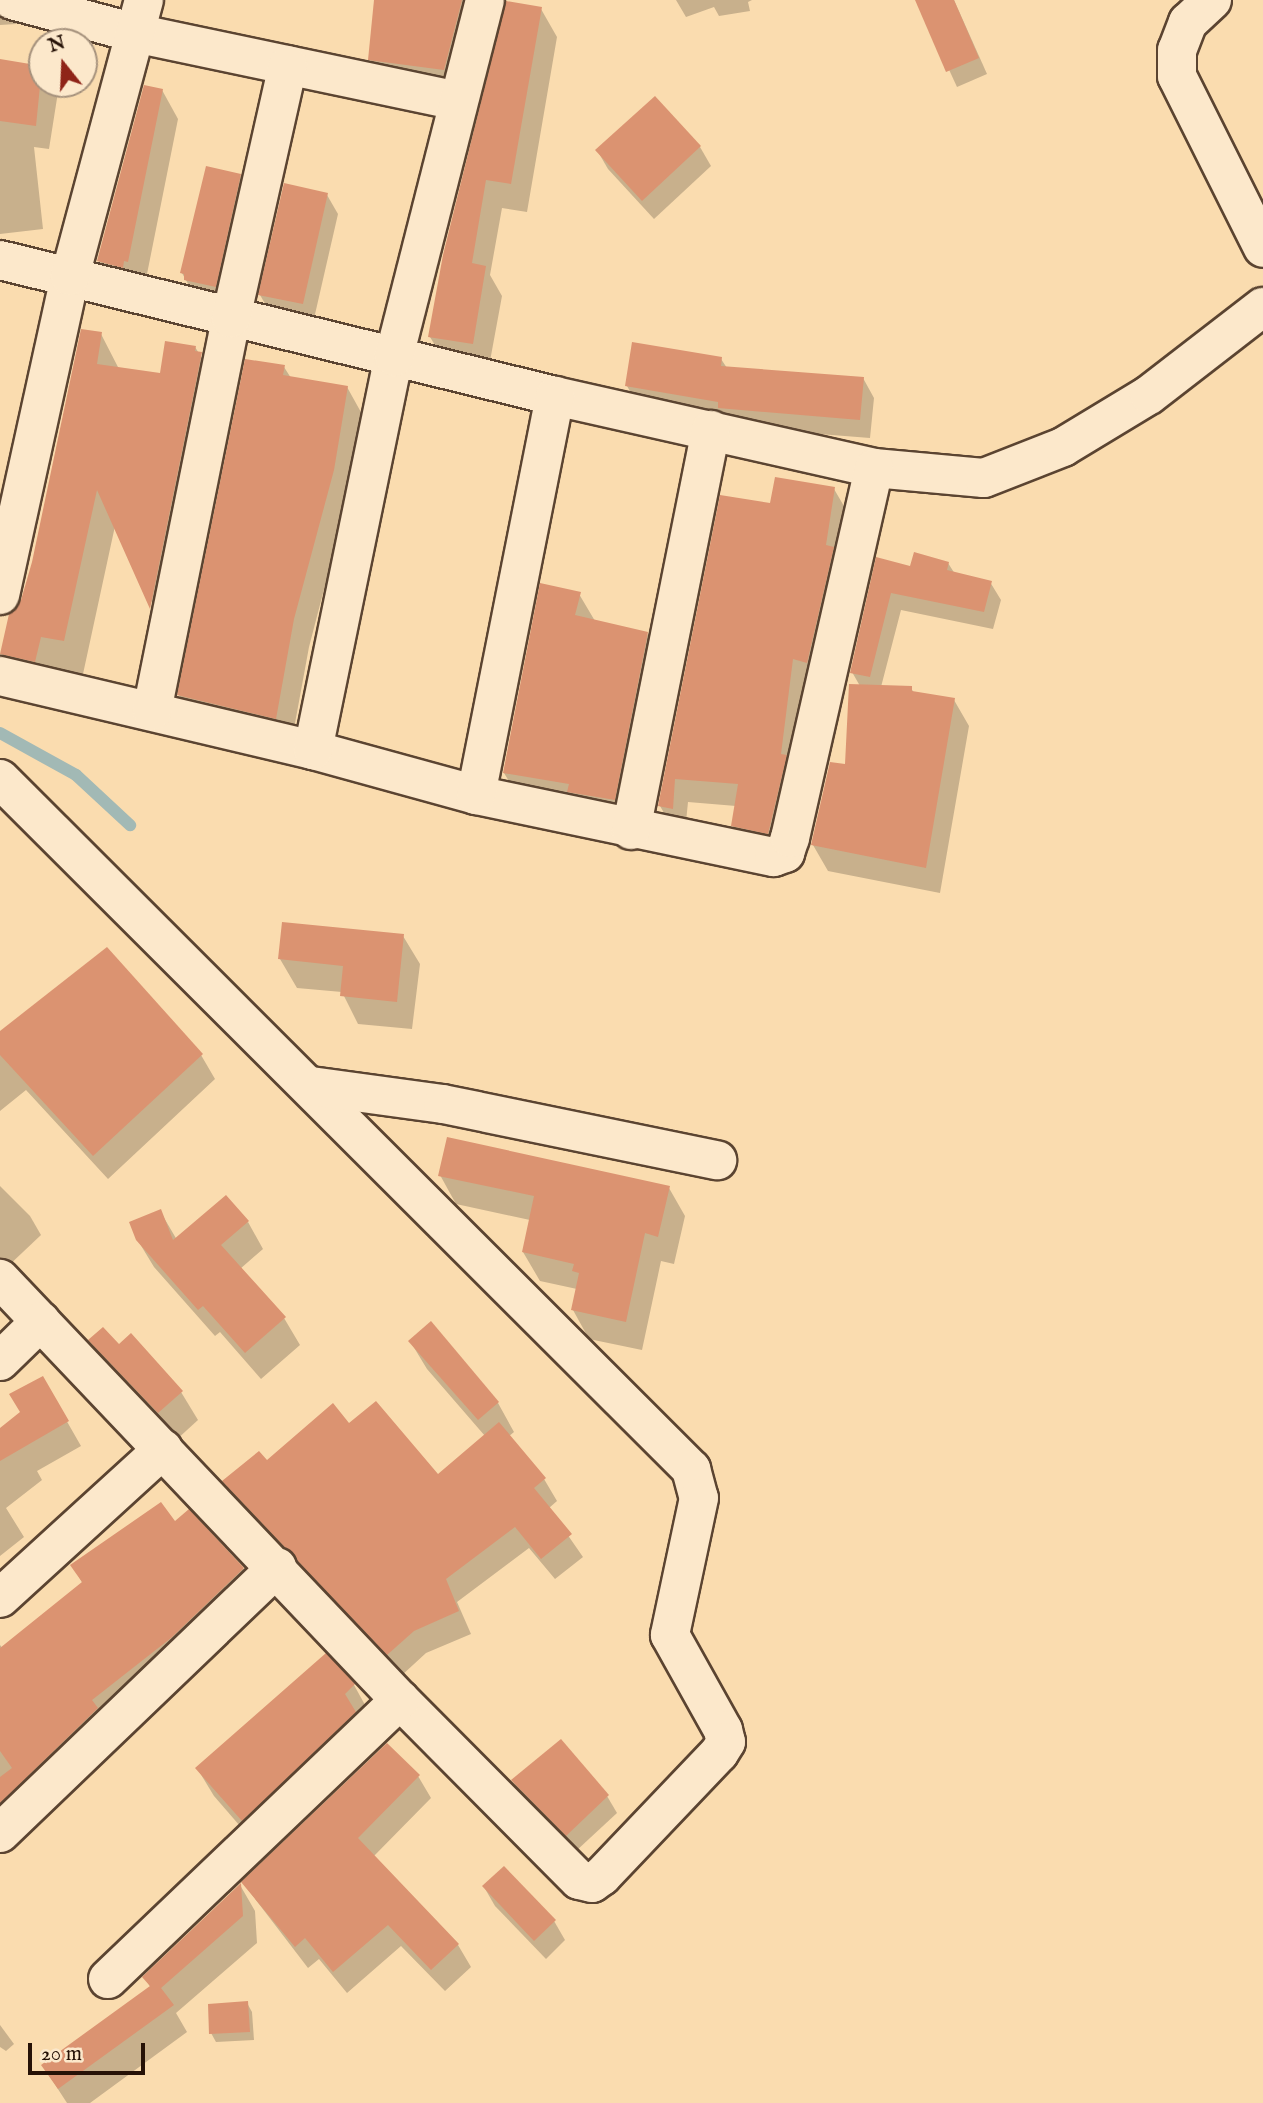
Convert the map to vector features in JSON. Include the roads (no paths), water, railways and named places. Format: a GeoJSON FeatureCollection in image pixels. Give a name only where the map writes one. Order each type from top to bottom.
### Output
{"type":"FeatureCollection","features":[{"type":"Feature","properties":{"kind":"street"},"geometry":{"type":"LineString","coordinates":[[12,0],[140,16],[288,65],[458,101]]}},
{"type":"Feature","properties":{"kind":"street"},"geometry":{"type":"LineString","coordinates":[[313,750],[394,357],[485,0]]}},
{"type":"Feature","properties":{"kind":"street"},"geometry":{"type":"LineString","coordinates":[[1212,0],[1188,22],[1177,50],[1177,76],[1263,248]]}},
{"type":"Feature","properties":{"kind":"street"},"geometry":{"type":"LineString","coordinates":[[0,595],[70,276],[140,16]]}},
{"type":"Feature","properties":{"kind":"street"},"geometry":{"type":"LineString","coordinates":[[152,711],[231,318],[288,65]]}},
{"type":"Feature","properties":{"kind":"street"},"geometry":{"type":"LineString","coordinates":[[0,260],[555,396],[874,468],[984,478],[1063,447],[1149,395],[1263,307]]}},
{"type":"Feature","properties":{"kind":"street"},"geometry":{"type":"LineString","coordinates":[[476,795],[555,396]]}},
{"type":"Feature","properties":{"kind":"street"},"geometry":{"type":"LineString","coordinates":[[631,830],[711,430]]}},
{"type":"Feature","properties":{"kind":"street"},"geometry":{"type":"LineString","coordinates":[[0,676],[313,750],[476,795],[631,830],[774,857],[785,853],[874,468]]}},
{"type":"Feature","properties":{"kind":"street"},"geometry":{"type":"LineString","coordinates":[[0,779],[312,1086],[691,1469],[699,1498],[670,1634],[726,1742],[672,1806],[592,1883],[579,1880],[400,1700],[277,1567],[0,1279]]}},
{"type":"Feature","properties":{"kind":"street"},"geometry":{"type":"LineString","coordinates":[[312,1086],[443,1104],[717,1160]]}},
{"type":"Feature","properties":{"kind":"street"},"geometry":{"type":"LineString","coordinates":[[0,1361],[41,1321]]}},
{"type":"Feature","properties":{"kind":"street"},"geometry":{"type":"LineString","coordinates":[[0,1598],[163,1449]]}},
{"type":"Feature","properties":{"kind":"street"},"geometry":{"type":"LineString","coordinates":[[0,1833],[277,1567]]}},
{"type":"Feature","properties":{"kind":"street"},"geometry":{"type":"LineString","coordinates":[[108,1979],[400,1700]]}},
{"type":"Feature","properties":{"kind":"waterway"},"geometry":{"type":"LineString","coordinates":[[0,733],[76,775],[130,825]]}}]}
